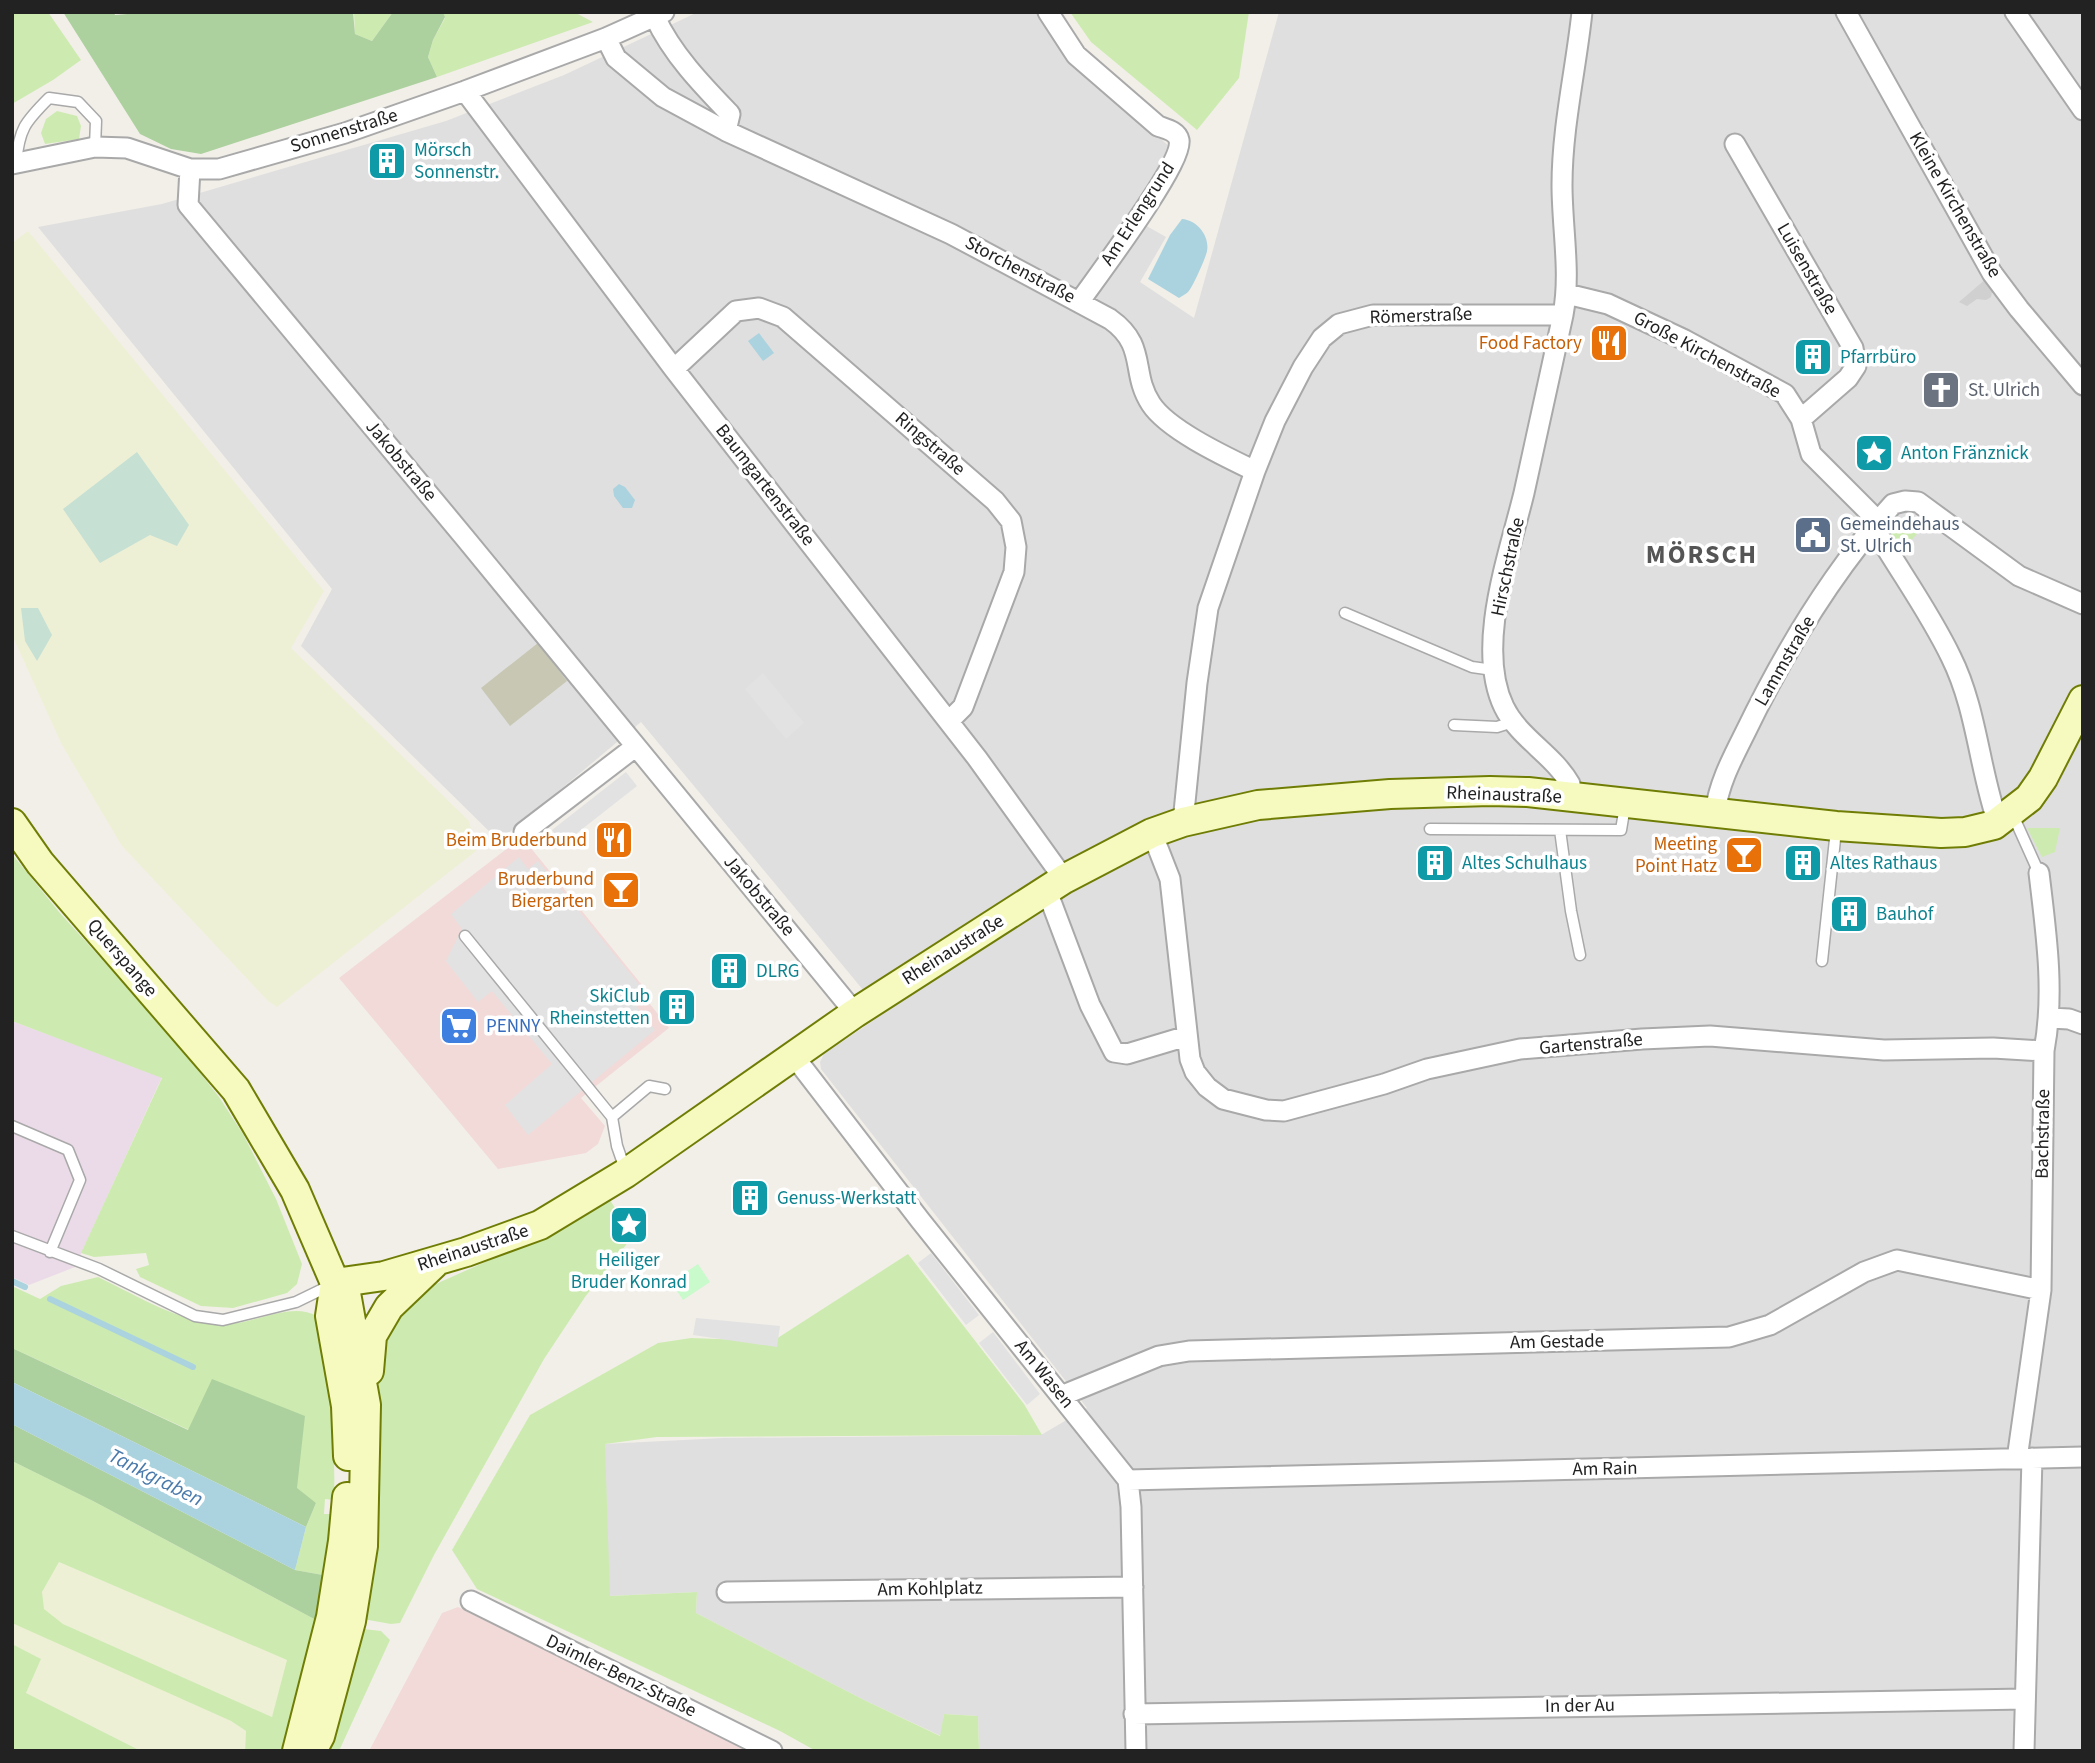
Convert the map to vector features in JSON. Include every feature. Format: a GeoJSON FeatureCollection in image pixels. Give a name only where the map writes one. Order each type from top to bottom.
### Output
{"type":"FeatureCollection","features":[{"type":"Feature","properties":{"kind":"street","name":"Am Erlengrund"},"geometry":{"type":"LineString","coordinates":[[1048,12],[1076,55],[1158,126],[1173,131],[1179,139],[1179,151],[1148,204],[1080,301]]}},
{"type":"Feature","properties":{"kind":"street"},"geometry":{"type":"LineString","coordinates":[[1563,315],[1567,294],[1562,182],[1568,109],[1582,12]]}},
{"type":"Feature","properties":{"kind":"street","name":"Kleine Kirchenstraße"},"geometry":{"type":"LineString","coordinates":[[1846,12],[1992,273],[2083,385]]}},
{"type":"Feature","properties":{"kind":"street"},"geometry":{"type":"LineString","coordinates":[[2015,12],[2083,110]]}},
{"type":"Feature","properties":{"kind":"street"},"geometry":{"type":"LineString","coordinates":[[660,14],[665,37],[708,92],[730,114],[726,131]]}},
{"type":"Feature","properties":{"kind":"street","name":"Sonnenstraße"},"geometry":{"type":"LineString","coordinates":[[14,164],[95,147],[127,148],[190,169],[219,169],[319,140],[465,91],[606,38],[660,14]]}},
{"type":"Feature","properties":{"kind":"street","name":"Storchenstraße"},"geometry":{"type":"LineString","coordinates":[[606,38],[616,58],[663,97],[726,131],[951,234],[1110,318],[1130,336],[1149,401],[1157,411],[1218,453],[1255,471]]}},
{"type":"Feature","properties":{"kind":"street","name":"Baumgartenstraße"},"geometry":{"type":"LineString","coordinates":[[465,91],[674,369],[949,721],[1055,885]]}},
{"type":"Feature","properties":{"kind":"street","name":"Luisenstraße"},"geometry":{"type":"LineString","coordinates":[[1735,144],[1853,348],[1856,366],[1848,378],[1801,419]]}},
{"type":"Feature","properties":{"kind":"street","name":"Jakobstraße"},"geometry":{"type":"LineString","coordinates":[[190,169],[188,205],[457,527],[855,1013]]}},
{"type":"Feature","properties":{"kind":"street","name":"Große Kirchenstraße"},"geometry":{"type":"LineString","coordinates":[[1567,294],[1608,304],[1685,340],[1785,394],[1801,419],[1811,453],[1875,525]]}},
{"type":"Feature","properties":{"kind":"street","name":"Ringstraße"},"geometry":{"type":"LineString","coordinates":[[674,369],[736,311],[759,308],[783,317],[995,500],[1011,521],[1016,547],[1014,572],[963,708],[949,721]]}},
{"type":"Feature","properties":{"kind":"street","name":"Römerstraße"},"geometry":{"type":"LineString","coordinates":[[1183,822],[1197,683],[1208,608],[1275,421],[1303,367],[1322,338],[1339,324],[1373,315],[1563,315]]}},
{"type":"Feature","properties":{"kind":"street","name":"Hirschstraße"},"geometry":{"type":"LineString","coordinates":[[1563,315],[1497,601],[1493,670],[1504,706],[1513,722],[1562,770],[1570,784],[1567,797]]}},
{"type":"Feature","properties":{"kind":"street"},"geometry":{"type":"LineString","coordinates":[[2083,604],[2019,576],[1919,502],[1905,501],[1893,505],[1875,525],[1952,658],[1974,723],[1990,800],[2005,818],[2029,798],[2043,778],[2083,700]]}},
{"type":"Feature","properties":{"kind":"street","name":"Lammstraße"},"geometry":{"type":"LineString","coordinates":[[1715,812],[1718,789],[1768,686],[1831,583],[1875,525]]}},
{"type":"Feature","properties":{"kind":"street"},"geometry":{"type":"LineString","coordinates":[[524,832],[635,747]]}},
{"type":"Feature","properties":{"kind":"street","name":"Rheinaustraße"},"geometry":{"type":"LineString","coordinates":[[335,1283],[384,1276],[540,1225],[626,1173],[855,1013],[1055,885],[1152,833],[1183,822],[1258,805],[1390,794],[1490,791],[1626,802],[1836,826],[1941,833],[1965,832],[2005,818]]}},
{"type":"Feature","properties":{"kind":"street","name":"Querspange"},"geometry":{"type":"LineString","coordinates":[[12,823],[40,863],[236,1090],[295,1190],[335,1283],[346,1293],[366,1401]]}},
{"type":"Feature","properties":{"kind":"street","name":"Gartenstraße"},"geometry":{"type":"LineString","coordinates":[[1152,833],[1170,879],[1190,1059],[1195,1072],[1207,1087],[1223,1099],[1244,1106],[1284,1111],[1372,1088],[1427,1069],[1520,1049],[1642,1039],[1710,1037],[1884,1050],[1993,1048],[2044,1051]]}},
{"type":"Feature","properties":{"kind":"street","name":"Bachstraße"},"geometry":{"type":"LineString","coordinates":[[2024,1751],[2024,1459],[2041,1290],[2044,1051],[2050,1018],[2048,945],[2039,873]]}},
{"type":"Feature","properties":{"kind":"street"},"geometry":{"type":"LineString","coordinates":[[1055,885],[1090,1005],[1114,1052],[1127,1054],[1187,1037]]}},
{"type":"Feature","properties":{"kind":"street"},"geometry":{"type":"LineString","coordinates":[[2050,1018],[2083,1024]]}},
{"type":"Feature","properties":{"kind":"street","name":"Am Wasen"},"geometry":{"type":"LineString","coordinates":[[793,1055],[920,1220],[1128,1480]]}},
{"type":"Feature","properties":{"kind":"street"},"geometry":{"type":"LineString","coordinates":[[312,1751],[320,1736],[351,1621],[363,1546],[366,1401],[372,1336],[389,1307],[439,1260]]}},
{"type":"Feature","properties":{"kind":"street","name":"Am Gestade"},"geometry":{"type":"LineString","coordinates":[[1061,1396],[1159,1356],[1189,1351],[1729,1337],[1770,1325],[1864,1272],[1897,1260],[2041,1290]]}},
{"type":"Feature","properties":{"kind":"street"},"geometry":{"type":"LineString","coordinates":[[297,1751],[331,1617],[344,1541],[349,1469],[346,1406],[330,1316],[335,1283]]}},
{"type":"Feature","properties":{"kind":"street","name":"Am Rain"},"geometry":{"type":"LineString","coordinates":[[1128,1480],[2083,1457]]}},
{"type":"Feature","properties":{"kind":"street"},"geometry":{"type":"LineString","coordinates":[[1128,1480],[1131,1507],[1136,1751]]}},
{"type":"Feature","properties":{"kind":"street","name":"Am Kohlplatz"},"geometry":{"type":"LineString","coordinates":[[727,1591],[1133,1587]]}},
{"type":"Feature","properties":{"kind":"street","name":"Daimler-Benz-Straße"},"geometry":{"type":"LineString","coordinates":[[471,1601],[739,1743],[772,1751]]}},
{"type":"Feature","properties":{"kind":"street","name":"In der Au"},"geometry":{"type":"LineString","coordinates":[[1134,1714],[2025,1699]]}},
{"type":"Feature","properties":{"kind":"lane"},"geometry":{"type":"LineString","coordinates":[[14,164],[19,136],[31,116],[49,98],[78,102],[96,121],[95,147]]}},
{"type":"Feature","properties":{"kind":"lane"},"geometry":{"type":"LineString","coordinates":[[1345,613],[1472,667],[1493,670]]}},
{"type":"Feature","properties":{"kind":"lane"},"geometry":{"type":"LineString","coordinates":[[1454,725],[1497,727],[1513,722]]}},
{"type":"Feature","properties":{"kind":"lane","name":"Rheinaustraße"},"geometry":{"type":"LineString","coordinates":[[1430,829],[1621,830],[1626,802]]}},
{"type":"Feature","properties":{"kind":"lane","name":"Bachstraße"},"geometry":{"type":"LineString","coordinates":[[2005,818],[2039,873]]}},
{"type":"Feature","properties":{"kind":"lane"},"geometry":{"type":"LineString","coordinates":[[1822,961],[1836,826]]}},
{"type":"Feature","properties":{"kind":"lane"},"geometry":{"type":"LineString","coordinates":[[1560,830],[1580,955]]}},
{"type":"Feature","properties":{"kind":"lane"},"geometry":{"type":"LineString","coordinates":[[465,936],[612,1117],[617,1146],[626,1173]]}},
{"type":"Feature","properties":{"kind":"lane"},"geometry":{"type":"LineString","coordinates":[[612,1117],[649,1086],[664,1088]]}},
{"type":"Feature","properties":{"kind":"lane"},"geometry":{"type":"LineString","coordinates":[[12,1126],[68,1150],[80,1180],[50,1252]]}},
{"type":"Feature","properties":{"kind":"lane"},"geometry":{"type":"LineString","coordinates":[[12,1236],[99,1269],[194,1315],[223,1320],[296,1302],[335,1283]]}},
{"type":"Feature","properties":{"kind":"shaded area"},"geometry":{"type":"Polygon","coordinates":[[[698,12],[1041,12],[1069,56],[1172,149],[1129,216],[1166,237],[1140,282],[1194,318],[1279,12],[2083,12],[2083,1751],[979,1751],[978,1716],[944,1714],[941,1736],[864,1700],[696,1613],[697,1592],[609,1596],[604,1444],[723,1438],[1041,1435],[1087,1408],[821,1069],[820,1062],[824,1054],[883,1014],[641,722],[499,841],[301,646],[332,589],[38,227],[162,204],[446,121],[564,75],[698,12]]]}},
{"type":"Feature","properties":{"kind":"shaded area"},"geometry":{"type":"Polygon","coordinates":[[[28,231],[324,591],[291,648],[469,821],[476,851],[277,1007],[268,1001],[122,846],[62,745],[12,635],[12,243],[28,231]]]}},
{"type":"Feature","properties":{"kind":"shaded area"},"geometry":{"type":"Polygon","coordinates":[[[1987,278],[1993,287],[1991,297],[1986,300],[1977,299],[1967,306],[1959,302],[1987,278]]]}},
{"type":"Feature","properties":{"kind":"shaded area"},"geometry":{"type":"Polygon","coordinates":[[[137,452],[189,525],[177,546],[150,535],[100,563],[63,509],[137,452]]]}},
{"type":"Feature","properties":{"kind":"shaded area"},"geometry":{"type":"Polygon","coordinates":[[[21,608],[38,608],[52,635],[37,661],[25,641],[21,608]]]}},
{"type":"Feature","properties":{"kind":"shaded area"},"geometry":{"type":"Polygon","coordinates":[[[538,643],[567,681],[510,726],[481,688],[538,643]]]}},
{"type":"Feature","properties":{"kind":"shaded area"},"geometry":{"type":"Polygon","coordinates":[[[763,673],[804,723],[786,739],[745,689],[763,673]]]}},
{"type":"Feature","properties":{"kind":"shaded area"},"geometry":{"type":"Polygon","coordinates":[[[626,772],[637,786],[563,844],[552,830],[626,772]]]}},
{"type":"Feature","properties":{"kind":"shaded area"},"geometry":{"type":"Polygon","coordinates":[[[522,837],[646,990],[642,994],[669,1028],[581,1098],[605,1126],[598,1144],[586,1153],[498,1169],[339,978],[522,837]]]}},
{"type":"Feature","properties":{"kind":"shaded area"},"geometry":{"type":"Polygon","coordinates":[[[519,857],[528,869],[538,861],[642,988],[630,998],[655,1030],[528,1135],[505,1105],[552,1064],[492,991],[478,1002],[446,961],[462,929],[451,914],[519,857]]]}},
{"type":"Feature","properties":{"kind":"shaded area"},"geometry":{"type":"Polygon","coordinates":[[[12,1021],[162,1077],[75,1267],[29,1285],[12,1277],[12,1021]]]}},
{"type":"Feature","properties":{"kind":"shaded area"},"geometry":{"type":"Polygon","coordinates":[[[931,1253],[979,1315],[966,1325],[918,1263],[931,1253]]]}},
{"type":"Feature","properties":{"kind":"shaded area"},"geometry":{"type":"Polygon","coordinates":[[[696,1318],[780,1326],[777,1347],[693,1335],[696,1318]]]}},
{"type":"Feature","properties":{"kind":"shaded area"},"geometry":{"type":"Polygon","coordinates":[[[993,1332],[1040,1394],[1027,1405],[979,1343],[993,1332]]]}},
{"type":"Feature","properties":{"kind":"shaded area"},"geometry":{"type":"Polygon","coordinates":[[[59,1562],[288,1660],[272,1717],[63,1624],[43,1609],[42,1592],[59,1562]]]}},
{"type":"Feature","properties":{"kind":"shaded area"},"geometry":{"type":"Polygon","coordinates":[[[458,1607],[762,1751],[369,1751],[442,1613],[458,1607]]]}},
{"type":"Feature","properties":{"kind":"shaded area"},"geometry":{"type":"Polygon","coordinates":[[[14,1622],[231,1721],[246,1731],[245,1751],[141,1751],[26,1693],[41,1659],[12,1644],[14,1622]]]}},
{"type":"Feature","properties":{"kind":"green space"},"geometry":{"type":"Polygon","coordinates":[[[12,12],[48,12],[81,60],[12,104],[12,12]]]}},
{"type":"Feature","properties":{"kind":"green space"},"geometry":{"type":"Polygon","coordinates":[[[63,12],[114,12],[115,15],[151,12],[353,12],[355,34],[372,41],[393,12],[443,12],[445,17],[428,57],[437,77],[201,154],[171,149],[140,134],[63,12]]]}},
{"type":"Feature","properties":{"kind":"green space"},"geometry":{"type":"Polygon","coordinates":[[[354,12],[393,12],[372,41],[355,34],[354,12]]]}},
{"type":"Feature","properties":{"kind":"green space"},"geometry":{"type":"Polygon","coordinates":[[[443,12],[574,12],[593,22],[437,77],[428,57],[433,40],[445,18],[443,12]]]}},
{"type":"Feature","properties":{"kind":"green space"},"geometry":{"type":"Polygon","coordinates":[[[1070,12],[1249,12],[1239,78],[1197,130],[1091,42],[1070,12]]]}},
{"type":"Feature","properties":{"kind":"green space"},"geometry":{"type":"Polygon","coordinates":[[[57,111],[77,116],[81,126],[79,139],[45,144],[41,133],[46,119],[57,111]]]}},
{"type":"Feature","properties":{"kind":"green space"},"geometry":{"type":"Polygon","coordinates":[[[1901,520],[1917,534],[1903,549],[1888,535],[1901,520]]]}},
{"type":"Feature","properties":{"kind":"green space"},"geometry":{"type":"Polygon","coordinates":[[[2027,828],[2060,828],[2055,852],[2042,857],[2027,828]]]}},
{"type":"Feature","properties":{"kind":"green space"},"geometry":{"type":"Polygon","coordinates":[[[12,854],[59,912],[169,1033],[219,1097],[243,1134],[276,1199],[302,1264],[297,1284],[287,1293],[233,1308],[201,1306],[140,1277],[136,1269],[149,1265],[146,1253],[94,1257],[81,1253],[162,1078],[12,1021],[12,854]]]}},
{"type":"Feature","properties":{"kind":"green space"},"geometry":{"type":"Polygon","coordinates":[[[608,1197],[633,1236],[585,1297],[544,1359],[434,1555],[400,1623],[357,1618],[375,1439],[380,1358],[389,1322],[429,1287],[539,1238],[608,1197]]]}},
{"type":"Feature","properties":{"kind":"green space"},"geometry":{"type":"Polygon","coordinates":[[[908,1254],[1024,1404],[1042,1435],[657,1437],[605,1444],[610,1596],[697,1592],[696,1613],[940,1736],[944,1714],[978,1716],[979,1751],[816,1751],[780,1731],[477,1589],[452,1550],[530,1415],[658,1343],[691,1338],[773,1341],[908,1254]]]}},
{"type":"Feature","properties":{"kind":"green space"},"geometry":{"type":"Polygon","coordinates":[[[698,1264],[710,1282],[683,1300],[671,1282],[698,1264]]]}},
{"type":"Feature","properties":{"kind":"green space"},"geometry":{"type":"Polygon","coordinates":[[[98,1277],[160,1308],[209,1323],[237,1323],[296,1311],[317,1316],[328,1385],[334,1454],[334,1500],[325,1499],[324,1514],[333,1514],[323,1575],[295,1570],[306,1527],[316,1503],[189,1430],[12,1348],[12,1286],[40,1299],[61,1286],[98,1277]]]}},
{"type":"Feature","properties":{"kind":"green space"},"geometry":{"type":"Polygon","coordinates":[[[12,1348],[188,1430],[212,1379],[305,1416],[297,1488],[316,1503],[306,1527],[12,1382],[12,1348]]]}},
{"type":"Feature","properties":{"kind":"green space"},"geometry":{"type":"Polygon","coordinates":[[[12,1424],[295,1570],[323,1575],[316,1620],[12,1461],[12,1424]]]}},
{"type":"Feature","properties":{"kind":"green space"},"geometry":{"type":"Polygon","coordinates":[[[12,1461],[316,1620],[281,1751],[245,1751],[246,1731],[231,1721],[12,1623],[12,1461]],[[59,1562],[42,1592],[44,1609],[63,1624],[272,1717],[287,1660],[59,1562]]]}},
{"type":"Feature","properties":{"kind":"green space"},"geometry":{"type":"Polygon","coordinates":[[[355,1628],[381,1631],[390,1640],[339,1751],[320,1751],[355,1628]]]}},
{"type":"Feature","properties":{"kind":"green space"},"geometry":{"type":"Polygon","coordinates":[[[12,1644],[41,1659],[26,1693],[141,1751],[12,1751],[12,1644]]]}},
{"type":"Feature","properties":{"kind":"water"},"geometry":{"type":"Polygon","coordinates":[[[1182,219],[1193,222],[1201,230],[1207,251],[1193,284],[1188,292],[1179,298],[1148,279],[1170,235],[1182,219]]]}},
{"type":"Feature","properties":{"kind":"water"},"geometry":{"type":"Polygon","coordinates":[[[759,333],[774,353],[763,361],[748,341],[759,333]]]}},
{"type":"Feature","properties":{"kind":"water"},"geometry":{"type":"Polygon","coordinates":[[[619,484],[625,487],[635,500],[632,508],[623,508],[614,496],[613,489],[619,484]]]}},
{"type":"Feature","properties":{"kind":"water","name":"Tankgraben"},"geometry":{"type":"Polygon","coordinates":[[[12,1382],[306,1527],[295,1570],[12,1424],[12,1382]]]}},
{"type":"Feature","properties":{"kind":"waterway"},"geometry":{"type":"LineString","coordinates":[[12,1281],[25,1287]]}},
{"type":"Feature","properties":{"kind":"waterway"},"geometry":{"type":"LineString","coordinates":[[50,1299],[193,1367]]}},
{"type":"Feature","properties":{"kind":"place","name":"Mörsch Sonnenstr."},"geometry":{"type":"Point","coordinates":[387,161]}},
{"type":"Feature","properties":{"kind":"place","name":"Food Factory"},"geometry":{"type":"Point","coordinates":[1609,343]}},
{"type":"Feature","properties":{"kind":"place","name":"Pfarrbüro"},"geometry":{"type":"Point","coordinates":[1813,357]}},
{"type":"Feature","properties":{"kind":"place","name":"St. Ulrich"},"geometry":{"type":"Point","coordinates":[1941,390]}},
{"type":"Feature","properties":{"kind":"place","name":"Anton Fränznick"},"geometry":{"type":"Point","coordinates":[1874,453]}},
{"type":"Feature","properties":{"kind":"place","name":"Gemeindehaus St. Ulrich"},"geometry":{"type":"Point","coordinates":[1813,535]}},
{"type":"Feature","properties":{"kind":"place","name":"Beim Bruderbund"},"geometry":{"type":"Point","coordinates":[614,840]}},
{"type":"Feature","properties":{"kind":"place","name":"Meeting Point Hatz"},"geometry":{"type":"Point","coordinates":[1744,855]}},
{"type":"Feature","properties":{"kind":"place","name":"Altes Schulhaus"},"geometry":{"type":"Point","coordinates":[1435,863]}},
{"type":"Feature","properties":{"kind":"place","name":"Altes Rathaus"},"geometry":{"type":"Point","coordinates":[1803,863]}},
{"type":"Feature","properties":{"kind":"place","name":"Bruderbund Biergarten"},"geometry":{"type":"Point","coordinates":[621,890]}},
{"type":"Feature","properties":{"kind":"place","name":"Bauhof"},"geometry":{"type":"Point","coordinates":[1849,914]}},
{"type":"Feature","properties":{"kind":"place","name":"DLRG"},"geometry":{"type":"Point","coordinates":[729,971]}},
{"type":"Feature","properties":{"kind":"place","name":"SkiClub Rheinstetten"},"geometry":{"type":"Point","coordinates":[677,1007]}},
{"type":"Feature","properties":{"kind":"place","name":"PENNY"},"geometry":{"type":"Point","coordinates":[459,1026]}},
{"type":"Feature","properties":{"kind":"place","name":"Genuss-Werkstatt"},"geometry":{"type":"Point","coordinates":[750,1198]}},
{"type":"Feature","properties":{"kind":"place","name":"Heiliger Bruder Konrad"},"geometry":{"type":"Point","coordinates":[629,1225]}},
{"type":"Feature","properties":{"kind":"district","name":"MÖRSCH"},"geometry":{"type":"Point","coordinates":[1702,554]}}]}
